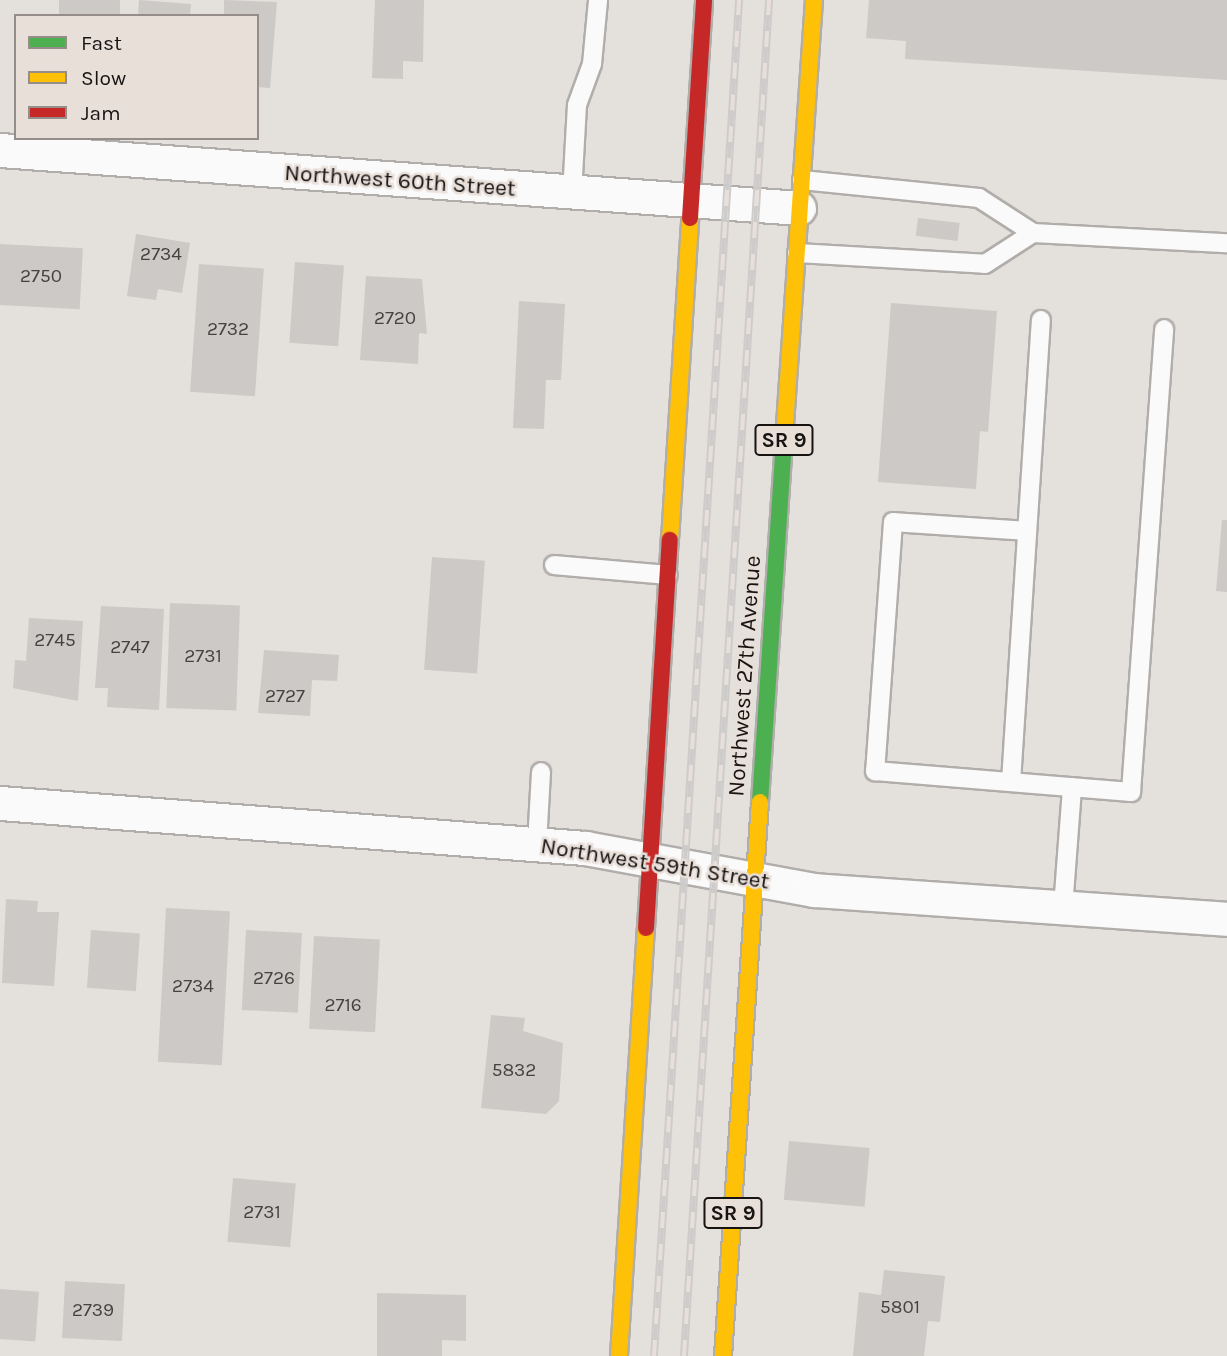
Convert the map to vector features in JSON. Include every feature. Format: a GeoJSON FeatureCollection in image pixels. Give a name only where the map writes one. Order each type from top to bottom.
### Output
{"type":"FeatureCollection","features":[{"type":"Feature","properties":{"kind":"main road"},"geometry":{"type":"LineString","coordinates":[[620,1356],[648,860],[693,203],[704,0]]}},
{"type":"Feature","properties":{"kind":"main road","name":"Northwest 27th Avenue"},"geometry":{"type":"LineString","coordinates":[[723,1356],[814,0]]}},
{"type":"Feature","properties":{"kind":"street","name":"Northwest 60th Street"},"geometry":{"type":"LineString","coordinates":[[0,150],[693,203],[801,194]]}},
{"type":"Feature","properties":{"kind":"street","name":"Northwest 59th Street"},"geometry":{"type":"LineString","coordinates":[[0,803],[537,844],[648,860],[814,890],[1227,919]]}},
{"type":"Feature","properties":{"kind":"lane"},"geometry":{"type":"LineString","coordinates":[[572,194],[577,105],[593,64],[598,0]]}},
{"type":"Feature","properties":{"kind":"lane"},"geometry":{"type":"LineString","coordinates":[[801,194],[979,198],[1033,233],[1227,243]]}},
{"type":"Feature","properties":{"kind":"lane"},"geometry":{"type":"LineString","coordinates":[[797,253],[985,264],[1033,233]]}},
{"type":"Feature","properties":{"kind":"lane"},"geometry":{"type":"LineString","coordinates":[[1011,782],[1041,320]]}},
{"type":"Feature","properties":{"kind":"lane"},"geometry":{"type":"LineString","coordinates":[[1027,531],[893,522],[875,771],[1131,792],[1164,329]]}},
{"type":"Feature","properties":{"kind":"lane"},"geometry":{"type":"LineString","coordinates":[[554,565],[668,575]]}},
{"type":"Feature","properties":{"kind":"lane"},"geometry":{"type":"LineString","coordinates":[[537,844],[541,772]]}},
{"type":"Feature","properties":{"kind":"lane"},"geometry":{"type":"LineString","coordinates":[[1063,908],[1072,786]]}},
{"type":"Feature","properties":{"kind":"building"},"geometry":{"type":"Polygon","coordinates":[[[59,0],[120,0],[120,14],[59,14],[59,0]]]}},
{"type":"Feature","properties":{"kind":"building"},"geometry":{"type":"Polygon","coordinates":[[[139,0],[191,4],[190,14],[138,14],[139,0]]]}},
{"type":"Feature","properties":{"kind":"building"},"geometry":{"type":"Polygon","coordinates":[[[224,0],[277,2],[270,88],[259,87],[259,14],[224,14],[224,0]]]}},
{"type":"Feature","properties":{"kind":"building"},"geometry":{"type":"Polygon","coordinates":[[[375,0],[424,0],[423,62],[403,61],[403,79],[372,78],[375,0]]]}},
{"type":"Feature","properties":{"kind":"building"},"geometry":{"type":"Polygon","coordinates":[[[869,0],[1227,0],[1227,80],[905,59],[906,41],[866,38],[869,0]]]}},
{"type":"Feature","properties":{"kind":"building"},"geometry":{"type":"Polygon","coordinates":[[[918,218],[960,223],[957,241],[916,236],[918,218]]]}},
{"type":"Feature","properties":{"kind":"building"},"geometry":{"type":"Polygon","coordinates":[[[136,234],[190,243],[182,293],[158,289],[156,300],[127,296],[136,234]]]}},
{"type":"Feature","properties":{"kind":"building"},"geometry":{"type":"Polygon","coordinates":[[[0,244],[83,248],[80,309],[0,305],[0,244]]]}},
{"type":"Feature","properties":{"kind":"building"},"geometry":{"type":"Polygon","coordinates":[[[295,262],[344,265],[338,346],[289,343],[295,262]]]}},
{"type":"Feature","properties":{"kind":"building"},"geometry":{"type":"Polygon","coordinates":[[[199,264],[264,269],[255,396],[190,392],[199,264]]]}},
{"type":"Feature","properties":{"kind":"building"},"geometry":{"type":"Polygon","coordinates":[[[366,276],[422,279],[427,334],[419,333],[418,364],[360,360],[366,276]]]}},
{"type":"Feature","properties":{"kind":"building"},"geometry":{"type":"Polygon","coordinates":[[[519,301],[565,304],[561,380],[546,380],[544,429],[513,428],[519,301]]]}},
{"type":"Feature","properties":{"kind":"building"},"geometry":{"type":"Polygon","coordinates":[[[891,303],[997,311],[988,432],[980,431],[976,489],[878,482],[891,303]]]}},
{"type":"Feature","properties":{"kind":"building"},"geometry":{"type":"Polygon","coordinates":[[[1222,520],[1227,520],[1227,592],[1216,591],[1222,520]]]}},
{"type":"Feature","properties":{"kind":"building"},"geometry":{"type":"Polygon","coordinates":[[[432,557],[485,561],[477,673],[424,670],[432,557]]]}},
{"type":"Feature","properties":{"kind":"building"},"geometry":{"type":"Polygon","coordinates":[[[170,603],[240,605],[236,710],[166,708],[170,603]]]}},
{"type":"Feature","properties":{"kind":"building"},"geometry":{"type":"Polygon","coordinates":[[[101,606],[164,609],[159,710],[107,707],[108,688],[95,688],[101,606]]]}},
{"type":"Feature","properties":{"kind":"building"},"geometry":{"type":"Polygon","coordinates":[[[29,618],[83,621],[78,701],[13,688],[15,660],[26,661],[29,618]]]}},
{"type":"Feature","properties":{"kind":"building"},"geometry":{"type":"Polygon","coordinates":[[[264,650],[339,655],[337,681],[312,680],[310,716],[258,713],[264,650]]]}},
{"type":"Feature","properties":{"kind":"building"},"geometry":{"type":"Polygon","coordinates":[[[6,899],[38,901],[37,912],[59,912],[54,986],[2,983],[6,899]]]}},
{"type":"Feature","properties":{"kind":"building"},"geometry":{"type":"Polygon","coordinates":[[[166,908],[230,911],[222,1065],[158,1062],[166,908]]]}},
{"type":"Feature","properties":{"kind":"building"},"geometry":{"type":"Polygon","coordinates":[[[91,930],[140,933],[136,991],[87,988],[91,930]]]}},
{"type":"Feature","properties":{"kind":"building"},"geometry":{"type":"Polygon","coordinates":[[[246,930],[302,933],[298,1013],[242,1010],[246,930]]]}},
{"type":"Feature","properties":{"kind":"building"},"geometry":{"type":"Polygon","coordinates":[[[314,936],[380,939],[375,1032],[309,1029],[314,936]]]}},
{"type":"Feature","properties":{"kind":"building"},"geometry":{"type":"Polygon","coordinates":[[[491,1015],[525,1018],[523,1031],[563,1043],[559,1101],[546,1114],[481,1108],[491,1015]]]}},
{"type":"Feature","properties":{"kind":"building"},"geometry":{"type":"Polygon","coordinates":[[[789,1141],[870,1148],[865,1207],[784,1200],[789,1141]]]}},
{"type":"Feature","properties":{"kind":"building"},"geometry":{"type":"Polygon","coordinates":[[[233,1178],[296,1183],[290,1247],[227,1242],[233,1178]]]}},
{"type":"Feature","properties":{"kind":"building"},"geometry":{"type":"Polygon","coordinates":[[[884,1270],[945,1276],[940,1322],[928,1321],[924,1356],[853,1356],[859,1292],[881,1295],[884,1270]]]}},
{"type":"Feature","properties":{"kind":"building"},"geometry":{"type":"Polygon","coordinates":[[[65,1281],[125,1284],[122,1341],[62,1338],[65,1281]]]}},
{"type":"Feature","properties":{"kind":"building"},"geometry":{"type":"Polygon","coordinates":[[[0,1289],[39,1292],[35,1342],[0,1339],[0,1289]]]}},
{"type":"Feature","properties":{"kind":"building"},"geometry":{"type":"Polygon","coordinates":[[[377,1293],[466,1295],[466,1341],[442,1340],[442,1356],[377,1356],[377,1293]]]}},
{"type":"Feature","properties":{"kind":"railway"},"geometry":{"type":"LineString","coordinates":[[654,1356],[739,0]]}},
{"type":"Feature","properties":{"kind":"railway"},"geometry":{"type":"LineString","coordinates":[[684,1356],[769,0]]}},
{"type":"Feature","properties":{"kind":"traffic: fast"},"geometry":{"type":"LineString","coordinates":[[760,802],[785,425]]}},
{"type":"Feature","properties":{"kind":"traffic: slow"},"geometry":{"type":"LineString","coordinates":[[785,425],[814,0]]}},
{"type":"Feature","properties":{"kind":"traffic: slow"},"geometry":{"type":"LineString","coordinates":[[670,540],[690,218]]}},
{"type":"Feature","properties":{"kind":"traffic: slow"},"geometry":{"type":"LineString","coordinates":[[723,1356],[760,802]]}},
{"type":"Feature","properties":{"kind":"traffic: slow"},"geometry":{"type":"LineString","coordinates":[[619,1356],[646,928]]}},
{"type":"Feature","properties":{"kind":"traffic: jam"},"geometry":{"type":"LineString","coordinates":[[690,218],[704,0]]}},
{"type":"Feature","properties":{"kind":"traffic: jam"},"geometry":{"type":"LineString","coordinates":[[646,928],[670,540]]}}]}
